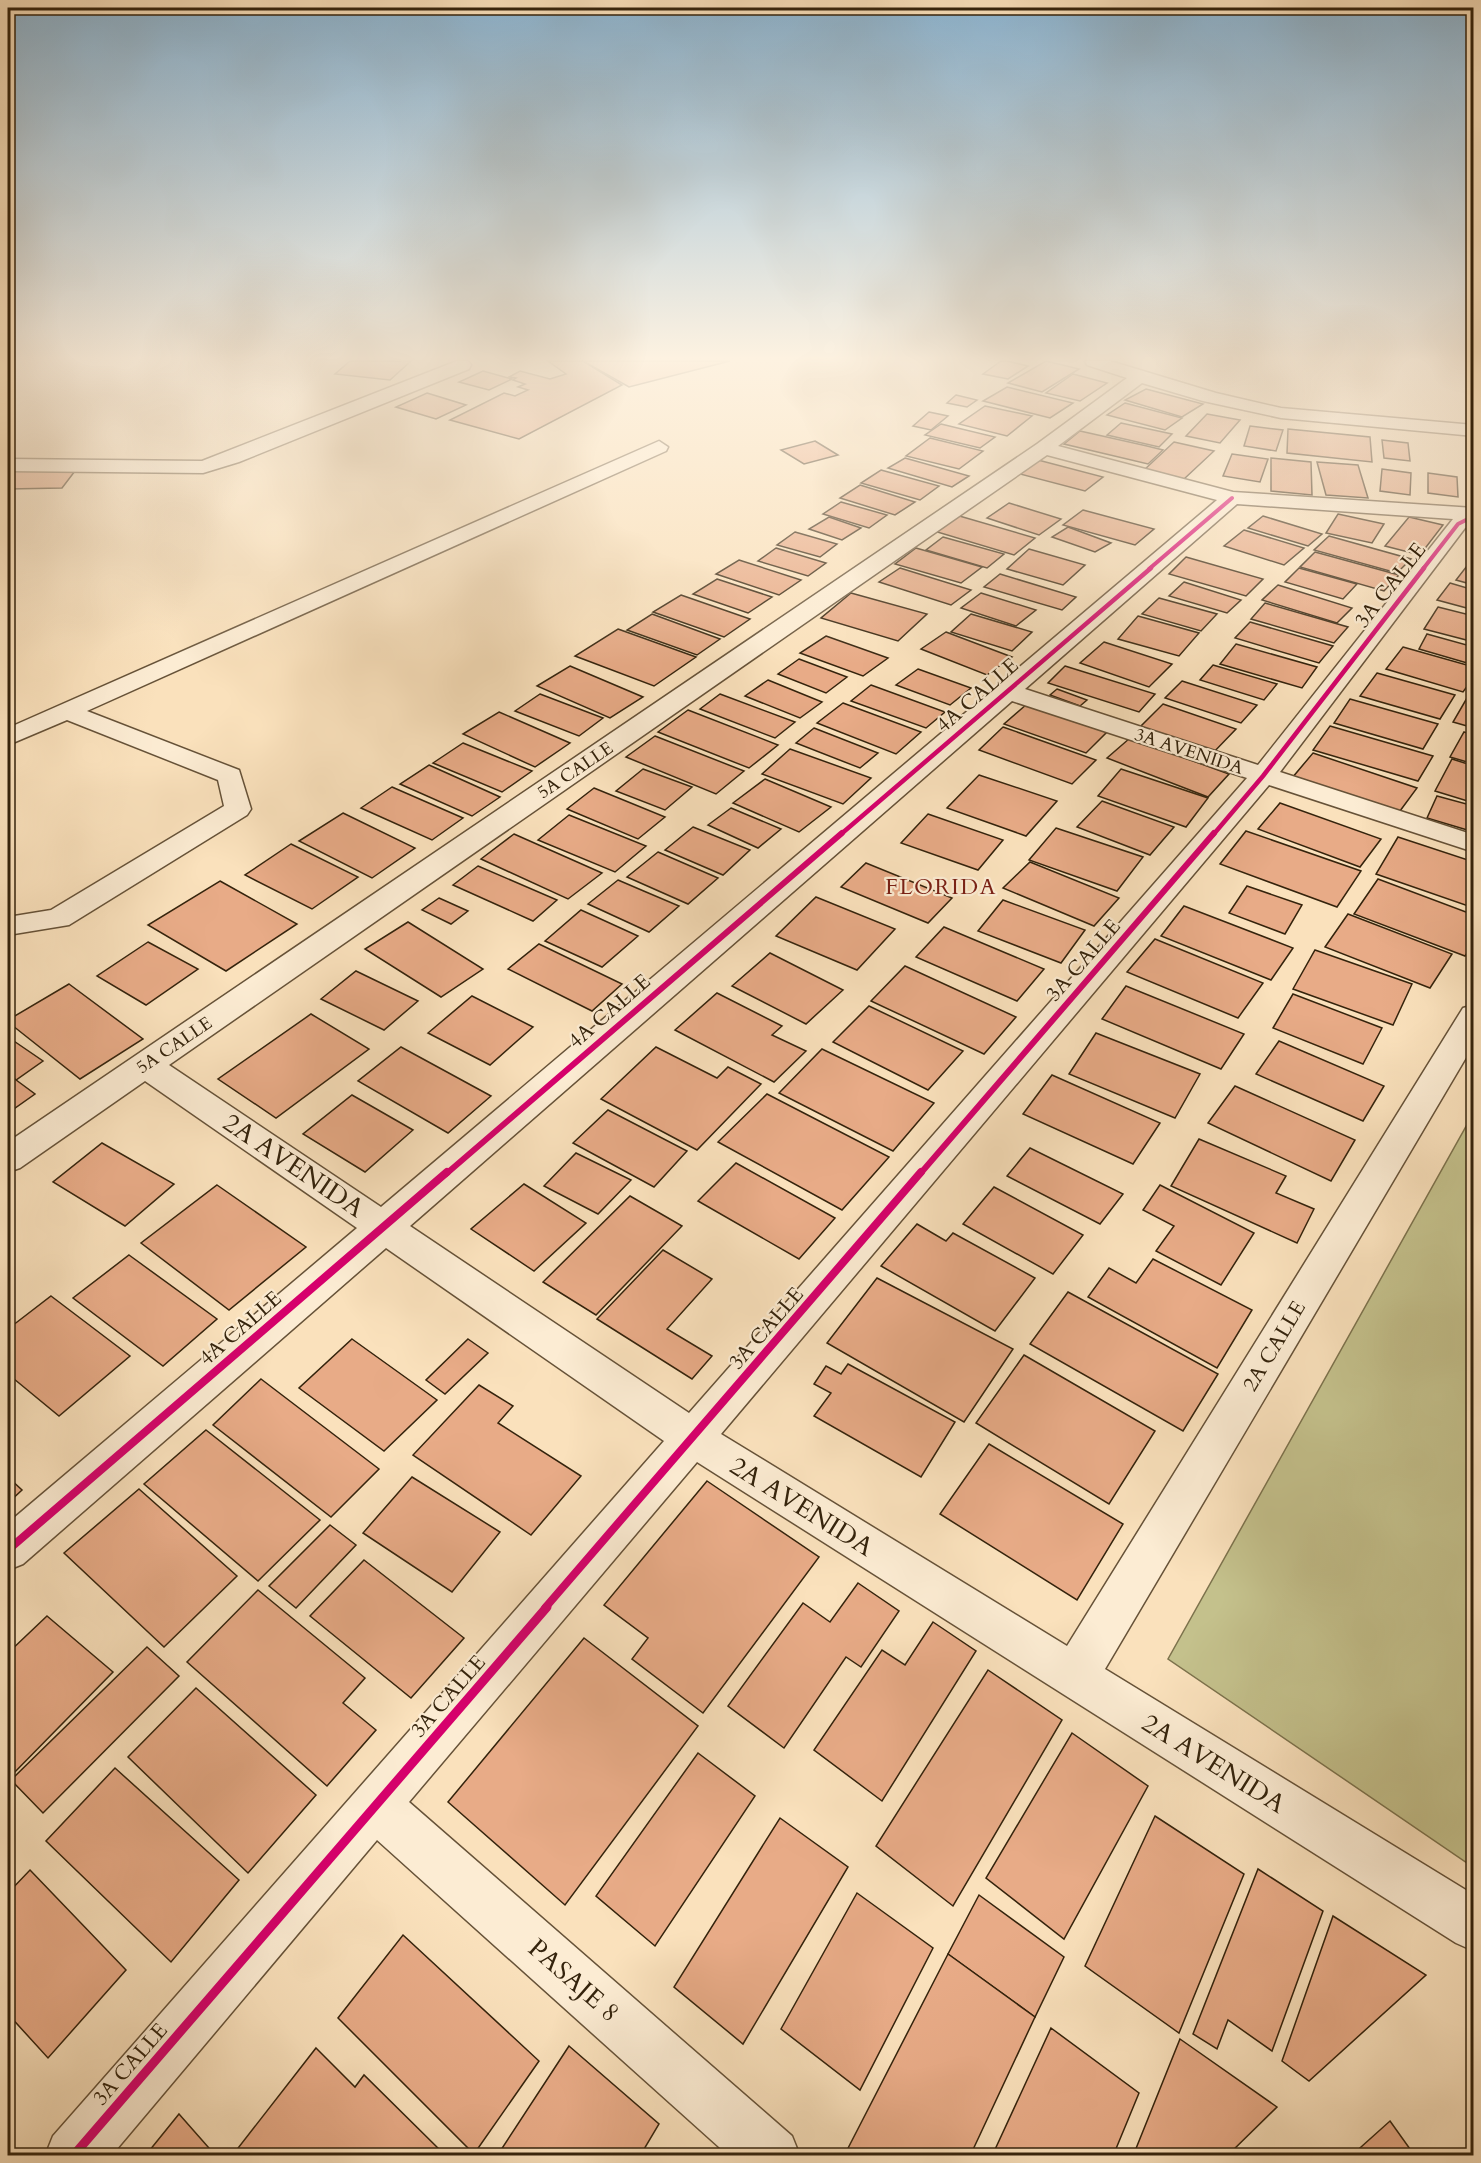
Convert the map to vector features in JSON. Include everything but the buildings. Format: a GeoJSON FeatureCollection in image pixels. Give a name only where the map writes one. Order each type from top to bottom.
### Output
{"type":"FeatureCollection","features":[{"type":"Feature","properties":{"kind":"street"},"geometry":{"type":"LineString","coordinates":[[8,465],[203,467],[219,462]]}},
{"type":"Feature","properties":{"kind":"street"},"geometry":{"type":"LineString","coordinates":[[8,737],[625,462]]}},
{"type":"Feature","properties":{"kind":"street","name":"5A CALLE"},"geometry":{"type":"LineString","coordinates":[[8,1159],[1024,462]]}},
{"type":"Feature","properties":{"kind":"street"},"geometry":{"type":"LineString","coordinates":[[1096,462],[1232,498],[1473,515]]}},
{"type":"Feature","properties":{"kind":"street","name":"4A CALLE"},"geometry":{"type":"LineString","coordinates":[[8,1550],[1232,498]]}},
{"type":"Feature","properties":{"kind":"street","name":"3A CALLE"},"geometry":{"type":"LineString","coordinates":[[73,2156],[1263,776],[1458,524],[1473,515]]}},
{"type":"Feature","properties":{"kind":"street","name":"3A AVENIDA"},"geometry":{"type":"LineString","coordinates":[[1007,691],[1473,844]]}},
{"type":"Feature","properties":{"kind":"street"},"geometry":{"type":"LineString","coordinates":[[8,926],[59,918],[238,809],[230,776],[66,711]]}},
{"type":"Feature","properties":{"kind":"street","name":"2A CALLE"},"geometry":{"type":"LineString","coordinates":[[1075,1676],[1473,1016]]}},
{"type":"Feature","properties":{"kind":"street","name":"2A AVENIDA"},"geometry":{"type":"LineString","coordinates":[[145,1065],[693,1438],[1473,1925]]}},
{"type":"Feature","properties":{"kind":"street","name":"PASAJE 8"},"geometry":{"type":"LineString","coordinates":[[375,1805],[772,2156]]}},
{"type":"Feature","properties":{"kind":"shaded area"},"geometry":{"type":"Polygon","coordinates":[[[1473,1114],[1473,1867],[1168,1659],[1473,1114]]]}},
{"type":"Feature","properties":{"kind":"cycle path"},"geometry":{"type":"LineString","coordinates":[[8,1550],[1232,498]]}},
{"type":"Feature","properties":{"kind":"cycle path"},"geometry":{"type":"LineString","coordinates":[[73,2156],[1263,776],[1458,524],[1474,516]]}},
{"type":"Feature","properties":{"kind":"district","name":"FLORIDA"},"geometry":{"type":"Point","coordinates":[941,886]}}]}
